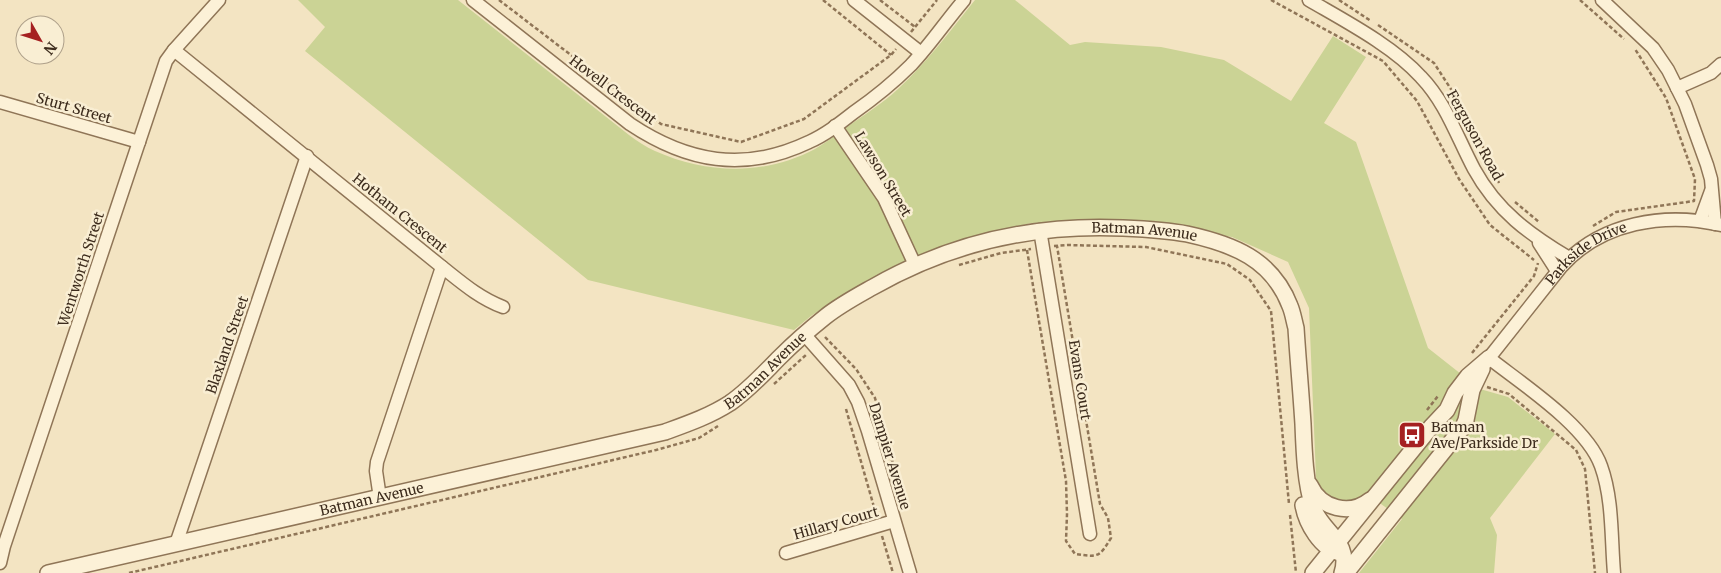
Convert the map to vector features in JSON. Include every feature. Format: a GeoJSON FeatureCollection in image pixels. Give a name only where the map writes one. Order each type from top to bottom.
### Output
{"type":"FeatureCollection","features":[{"type":"Feature","properties":{"kind":"street","name":"Wentworth Street"},"geometry":{"type":"LineString","coordinates":[[0,563],[4,546],[166,61],[219,0]]}},
{"type":"Feature","properties":{"kind":"street","name":"Hovell Crescent"},"geometry":{"type":"LineString","coordinates":[[473,0],[630,124],[666,146],[692,155],[715,159],[740,160],[764,157],[790,150],[809,142],[835,126],[879,94],[906,69],[964,0]]}},
{"type":"Feature","properties":{"kind":"street"},"geometry":{"type":"LineString","coordinates":[[854,0],[921,53]]}},
{"type":"Feature","properties":{"kind":"street","name":"Ferguson Road"},"geometry":{"type":"LineString","coordinates":[[1309,0],[1394,54],[1421,77],[1444,106],[1474,170],[1493,198],[1536,239],[1569,258]]}},
{"type":"Feature","properties":{"kind":"street"},"geometry":{"type":"LineString","coordinates":[[1602,0],[1653,48],[1668,70],[1707,165],[1718,224]]}},
{"type":"Feature","properties":{"kind":"street","name":"Hotham Crescent"},"geometry":{"type":"LineString","coordinates":[[174,50],[442,267],[377,462],[376,477],[380,498]]}},
{"type":"Feature","properties":{"kind":"street"},"geometry":{"type":"LineString","coordinates":[[1677,88],[1711,73],[1721,64]]}},
{"type":"Feature","properties":{"kind":"street","name":"Sturt Street"},"geometry":{"type":"LineString","coordinates":[[0,102],[139,142]]}},
{"type":"Feature","properties":{"kind":"street","name":"Lawson Street"},"geometry":{"type":"LineString","coordinates":[[835,126],[884,198],[915,265]]}},
{"type":"Feature","properties":{"kind":"street","name":"Blaxland Street"},"geometry":{"type":"LineString","coordinates":[[176,544],[307,156]]}},
{"type":"Feature","properties":{"kind":"street"},"geometry":{"type":"LineString","coordinates":[[1700,221],[1711,191]]}},
{"type":"Feature","properties":{"kind":"street","name":"Parkside Drive"},"geometry":{"type":"LineString","coordinates":[[1344,573],[1464,425],[1469,399],[1475,382],[1489,358],[1569,258],[1599,238],[1635,224],[1665,219],[1718,224]]}},
{"type":"Feature","properties":{"kind":"street","name":"Batman Avenue"},"geometry":{"type":"LineString","coordinates":[[48,573],[665,432],[701,419],[731,403],[758,380],[804,334],[828,315],[857,296],[915,265],[949,251],[1003,237],[1040,230],[1101,227],[1180,233],[1232,246],[1250,257],[1267,271],[1280,288],[1291,307],[1296,328],[1305,464],[1312,502],[1315,513],[1338,548]]}},
{"type":"Feature","properties":{"kind":"street","name":"Evans Court"},"geometry":{"type":"LineString","coordinates":[[1040,230],[1090,534]]}},
{"type":"Feature","properties":{"kind":"street","name":"Ferguson Road"},"geometry":{"type":"LineString","coordinates":[[1536,239],[1543,260],[1557,271]]}},
{"type":"Feature","properties":{"kind":"street"},"geometry":{"type":"LineString","coordinates":[[442,267],[488,301],[503,306]]}},
{"type":"Feature","properties":{"kind":"street","name":"Dampier Avenue"},"geometry":{"type":"LineString","coordinates":[[804,334],[849,385],[858,402],[910,573]]}},
{"type":"Feature","properties":{"kind":"street"},"geometry":{"type":"LineString","coordinates":[[1489,358],[1567,420],[1591,446],[1601,466],[1606,487],[1614,573]]}},
{"type":"Feature","properties":{"kind":"street","name":"Parkside Drive"},"geometry":{"type":"LineString","coordinates":[[1307,570],[1338,548],[1372,499],[1430,426],[1447,410],[1459,387],[1472,372],[1489,358]]}},
{"type":"Feature","properties":{"kind":"street","name":"Batman Avenue"},"geometry":{"type":"LineString","coordinates":[[1305,464],[1302,490],[1305,515],[1316,533],[1338,548]]}},
{"type":"Feature","properties":{"kind":"street"},"geometry":{"type":"LineString","coordinates":[[1344,573],[1345,563],[1338,548],[1357,544],[1392,500],[1432,465]]}},
{"type":"Feature","properties":{"kind":"street","name":"Batman Avenue"},"geometry":{"type":"LineString","coordinates":[[1308,479],[1316,495],[1324,502],[1336,508],[1358,507],[1372,499]]}},
{"type":"Feature","properties":{"kind":"street","name":"Hillary Court"},"geometry":{"type":"LineString","coordinates":[[786,553],[894,521]]}},
{"type":"Feature","properties":{"kind":"path"},"geometry":{"type":"LineString","coordinates":[[499,0],[661,124],[741,142],[804,119],[891,55],[937,0]]}},
{"type":"Feature","properties":{"kind":"path"},"geometry":{"type":"LineString","coordinates":[[823,0],[891,55]]}},
{"type":"Feature","properties":{"kind":"path"},"geometry":{"type":"LineString","coordinates":[[880,0],[914,28]]}},
{"type":"Feature","properties":{"kind":"path"},"geometry":{"type":"LineString","coordinates":[[1271,0],[1383,61],[1417,101],[1459,179],[1490,225],[1543,260],[1534,276],[1472,354]]}},
{"type":"Feature","properties":{"kind":"path"},"geometry":{"type":"LineString","coordinates":[[1580,0],[1635,49],[1666,98],[1695,179],[1694,201],[1616,212],[1586,230]]}},
{"type":"Feature","properties":{"kind":"path"},"geometry":{"type":"LineString","coordinates":[[953,266],[1001,253],[1068,245],[1146,247],[1227,264],[1250,280],[1271,311],[1289,505]]}},
{"type":"Feature","properties":{"kind":"path"},"geometry":{"type":"LineString","coordinates":[[771,387],[829,333]]}},
{"type":"Feature","properties":{"kind":"path"},"geometry":{"type":"LineString","coordinates":[[805,355],[812,362]]}},
{"type":"Feature","properties":{"kind":"path"},"geometry":{"type":"LineString","coordinates":[[1475,382],[1509,394],[1576,450],[1585,469],[1595,573]]}},
{"type":"Feature","properties":{"kind":"path"},"geometry":{"type":"LineString","coordinates":[[1422,416],[1441,393]]}},
{"type":"Feature","properties":{"kind":"path"},"geometry":{"type":"LineString","coordinates":[[844,400],[893,573]]}},
{"type":"Feature","properties":{"kind":"path"},"geometry":{"type":"LineString","coordinates":[[130,573],[656,450],[700,438],[722,424]]}},
{"type":"Feature","properties":{"kind":"path"},"geometry":{"type":"LineString","coordinates":[[1290,515],[1296,573],[1307,570]]}},
{"type":"Feature","properties":{"kind":"green space"},"geometry":{"type":"Polygon","coordinates":[[[298,0],[458,0],[645,146],[675,159],[715,168],[735,169],[756,168],[796,158],[819,147],[873,109],[898,89],[919,68],[975,0],[1015,0],[1070,45],[1085,42],[1161,47],[1224,60],[1291,101],[1333,36],[1366,57],[1324,123],[1356,142],[1428,348],[1480,389],[1508,397],[1555,434],[1490,518],[1497,535],[1494,573],[1359,573],[1402,519],[1367,494],[1351,503],[1344,502],[1328,497],[1318,484],[1316,477],[1309,308],[1288,262],[1232,237],[1125,220],[1031,223],[941,246],[850,290],[811,316],[794,330],[588,280],[305,51],[325,27],[298,0]]]}},
{"type":"Feature","properties":{"kind":"place","name":"Batman Ave/Parkside Dr"},"geometry":{"type":"Point","coordinates":[1412,435]}}]}
